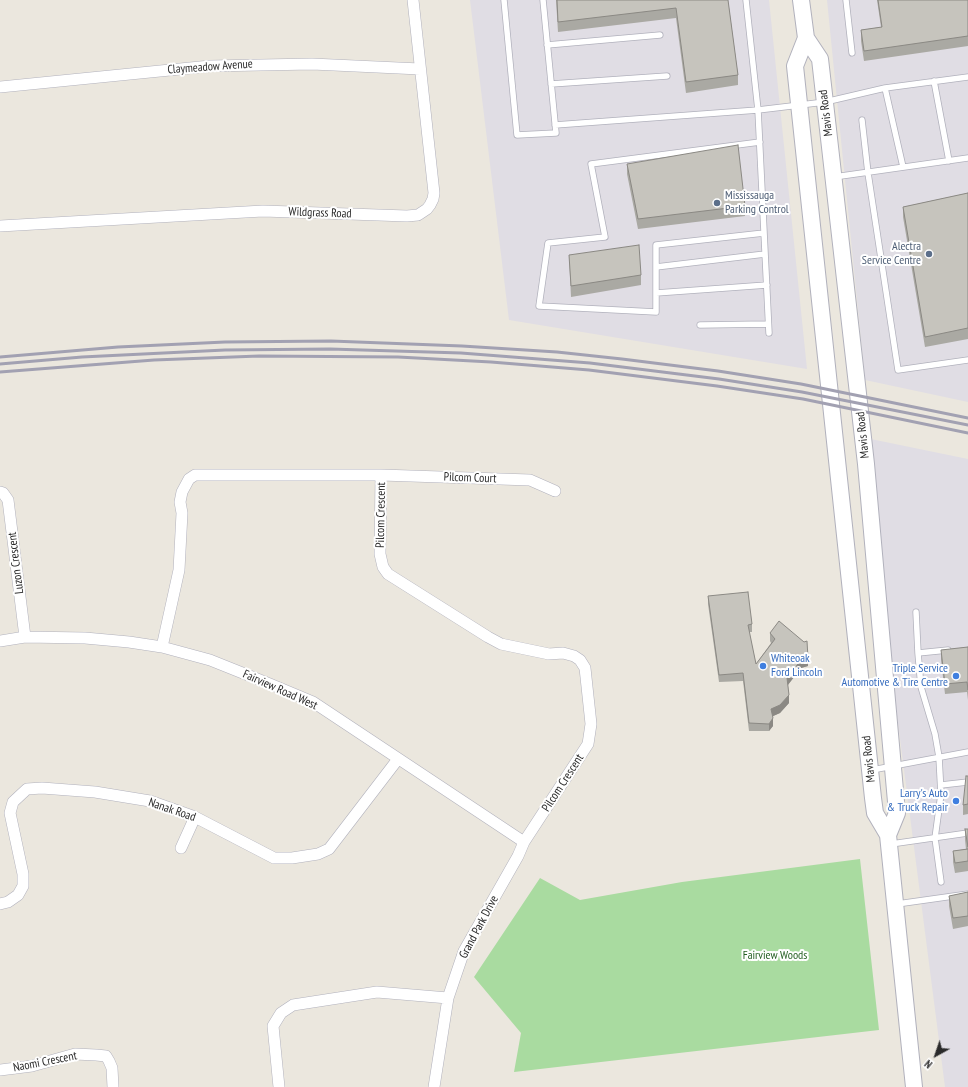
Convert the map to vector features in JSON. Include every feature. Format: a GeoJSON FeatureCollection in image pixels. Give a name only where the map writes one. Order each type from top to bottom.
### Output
{"type":"FeatureCollection","features":[{"type":"Feature","properties":{"kind":"main road","name":"Mavis Road"},"geometry":{"type":"LineString","coordinates":[[801,0],[806,38],[820,59],[866,464],[897,813],[888,840]]}},
{"type":"Feature","properties":{"kind":"main road","name":"Mavis Road"},"geometry":{"type":"LineString","coordinates":[[806,38],[795,66],[799,105],[875,813],[888,840],[914,1087]]}},
{"type":"Feature","properties":{"kind":"street","name":"Wildgrass Road"},"geometry":{"type":"LineString","coordinates":[[0,226],[263,211],[407,216],[418,214],[427,209],[433,199],[434,193],[413,0]]}},
{"type":"Feature","properties":{"kind":"street","name":"Claymeadow Avenue"},"geometry":{"type":"LineString","coordinates":[[0,87],[210,66],[285,64],[420,69]]}},
{"type":"Feature","properties":{"kind":"street","name":"Pilcom Crescent"},"geometry":{"type":"LineString","coordinates":[[162,648],[180,570],[182,513],[180,502],[182,492],[189,478],[195,474],[381,475],[380,554],[383,567],[388,574],[501,644],[549,654],[563,653],[574,656],[580,660],[585,668],[592,724],[588,744],[524,842]]}},
{"type":"Feature","properties":{"kind":"street","name":"Pilcom Court"},"geometry":{"type":"LineString","coordinates":[[381,475],[530,480],[555,492]]}},
{"type":"Feature","properties":{"kind":"street","name":"Luzon Crescent"},"geometry":{"type":"LineString","coordinates":[[0,492],[3,493],[8,500],[25,638]]}},
{"type":"Feature","properties":{"kind":"street","name":"Fairview Road West"},"geometry":{"type":"LineString","coordinates":[[0,642],[25,638],[85,638],[129,642],[162,648],[210,660],[313,702],[398,760],[429,778],[524,842]]}},
{"type":"Feature","properties":{"kind":"street","name":"Nanak Road"},"geometry":{"type":"LineString","coordinates":[[0,904],[8,902],[18,895],[23,886],[10,813],[13,802],[27,789],[42,788],[103,793],[150,801],[195,817],[274,858],[292,858],[318,854],[329,849],[398,760]]}},
{"type":"Feature","properties":{"kind":"street"},"geometry":{"type":"LineString","coordinates":[[182,848],[195,817]]}},
{"type":"Feature","properties":{"kind":"street","name":"Grand Park Drive"},"geometry":{"type":"LineString","coordinates":[[434,1087],[448,998],[464,951],[518,856],[524,842]]}},
{"type":"Feature","properties":{"kind":"street"},"geometry":{"type":"LineString","coordinates":[[279,1087],[273,1026],[281,1013],[293,1005],[377,992],[448,998]]}},
{"type":"Feature","properties":{"kind":"street","name":"Naomi Crescent"},"geometry":{"type":"LineString","coordinates":[[0,1070],[32,1066],[75,1054],[106,1056],[112,1068],[113,1087]]}},
{"type":"Feature","properties":{"kind":"lane"},"geometry":{"type":"LineString","coordinates":[[504,0],[518,135],[556,133],[543,0]]}},
{"type":"Feature","properties":{"kind":"lane"},"geometry":{"type":"LineString","coordinates":[[746,0],[758,110],[769,334]]}},
{"type":"Feature","properties":{"kind":"lane"},"geometry":{"type":"LineString","coordinates":[[846,0],[852,53]]}},
{"type":"Feature","properties":{"kind":"lane"},"geometry":{"type":"LineString","coordinates":[[547,45],[660,35]]}},
{"type":"Feature","properties":{"kind":"lane"},"geometry":{"type":"LineString","coordinates":[[551,84],[667,76]]}},
{"type":"Feature","properties":{"kind":"lane"},"geometry":{"type":"LineString","coordinates":[[555,125],[758,110],[825,102],[885,88],[968,77]]}},
{"type":"Feature","properties":{"kind":"lane"},"geometry":{"type":"LineString","coordinates":[[934,81],[949,161]]}},
{"type":"Feature","properties":{"kind":"lane"},"geometry":{"type":"LineString","coordinates":[[885,88],[903,168]]}},
{"type":"Feature","properties":{"kind":"lane"},"geometry":{"type":"LineString","coordinates":[[862,120],[868,173],[898,370],[968,360]]}},
{"type":"Feature","properties":{"kind":"lane"},"geometry":{"type":"LineString","coordinates":[[760,142],[591,164],[605,237],[548,243],[539,306],[656,312],[656,245],[764,233]]}},
{"type":"Feature","properties":{"kind":"lane"},"geometry":{"type":"LineString","coordinates":[[834,177],[968,158]]}},
{"type":"Feature","properties":{"kind":"lane"},"geometry":{"type":"LineString","coordinates":[[656,267],[765,254]]}},
{"type":"Feature","properties":{"kind":"lane"},"geometry":{"type":"LineString","coordinates":[[656,293],[767,285]]}},
{"type":"Feature","properties":{"kind":"lane"},"geometry":{"type":"LineString","coordinates":[[700,325],[768,324]]}},
{"type":"Feature","properties":{"kind":"lane"},"geometry":{"type":"LineString","coordinates":[[916,612],[921,687],[935,734],[942,785],[935,838],[941,882]]}},
{"type":"Feature","properties":{"kind":"lane"},"geometry":{"type":"LineString","coordinates":[[918,653],[954,649]]}},
{"type":"Feature","properties":{"kind":"lane"},"geometry":{"type":"LineString","coordinates":[[870,770],[968,752]]}},
{"type":"Feature","properties":{"kind":"lane"},"geometry":{"type":"LineString","coordinates":[[942,785],[968,782]]}},
{"type":"Feature","properties":{"kind":"lane"},"geometry":{"type":"LineString","coordinates":[[888,840],[935,838],[968,834]]}},
{"type":"Feature","properties":{"kind":"lane"},"geometry":{"type":"LineString","coordinates":[[895,904],[968,894]]}},
{"type":"Feature","properties":{"kind":"shaded area"},"geometry":{"type":"Polygon","coordinates":[[[470,0],[769,0],[807,369],[509,320],[470,0]]]}},
{"type":"Feature","properties":{"kind":"shaded area"},"geometry":{"type":"Polygon","coordinates":[[[827,0],[968,0],[968,402],[865,380],[827,0]]]}},
{"type":"Feature","properties":{"kind":"shaded area"},"geometry":{"type":"Polygon","coordinates":[[[861,437],[968,459],[968,1087],[945,1087],[861,437]]]}},
{"type":"Feature","properties":{"kind":"green space","name":"Fairview Woods"},"geometry":{"type":"Polygon","coordinates":[[[860,859],[879,1030],[514,1072],[521,1033],[474,977],[540,878],[580,900],[682,882],[860,859]]]}},
{"type":"Feature","properties":{"kind":"building"},"geometry":{"type":"Polygon","coordinates":[[[557,0],[728,0],[738,75],[686,82],[676,8],[558,22],[557,0]]]}},
{"type":"Feature","properties":{"kind":"building"},"geometry":{"type":"Polygon","coordinates":[[[878,0],[968,0],[968,36],[864,51],[861,30],[882,27],[878,0]]]}},
{"type":"Feature","properties":{"kind":"building"},"geometry":{"type":"Polygon","coordinates":[[[738,145],[745,206],[638,219],[627,164],[738,145]]]}},
{"type":"Feature","properties":{"kind":"building"},"geometry":{"type":"Polygon","coordinates":[[[968,193],[968,328],[925,337],[903,207],[968,193]]]}},
{"type":"Feature","properties":{"kind":"building"},"geometry":{"type":"Polygon","coordinates":[[[639,245],[641,275],[571,286],[569,255],[639,245]]]}},
{"type":"Feature","properties":{"kind":"building","name":"Whiteoak Ford Lincoln"},"geometry":{"type":"Polygon","coordinates":[[[748,592],[752,624],[748,625],[756,664],[775,639],[770,633],[779,621],[804,642],[807,641],[808,658],[801,660],[787,678],[789,695],[780,705],[771,709],[773,718],[769,724],[749,723],[743,673],[719,675],[708,596],[748,592]]]}},
{"type":"Feature","properties":{"kind":"building","name":"Triple Service Automotive & Tire Centre"},"geometry":{"type":"Polygon","coordinates":[[[968,647],[968,690],[967,682],[945,684],[941,650],[968,647]]]}},
{"type":"Feature","properties":{"kind":"building"},"geometry":{"type":"Polygon","coordinates":[[[966,776],[968,776],[968,804],[963,805],[966,776]]]}},
{"type":"Feature","properties":{"kind":"building"},"geometry":{"type":"Polygon","coordinates":[[[965,829],[968,829],[968,847],[965,829]]]}},
{"type":"Feature","properties":{"kind":"building"},"geometry":{"type":"Polygon","coordinates":[[[968,849],[968,861],[955,863],[953,851],[968,849]]]}},
{"type":"Feature","properties":{"kind":"building"},"geometry":{"type":"Polygon","coordinates":[[[968,892],[968,916],[953,918],[949,896],[968,892]]]}},
{"type":"Feature","properties":{"kind":"railway"},"geometry":{"type":"LineString","coordinates":[[0,357],[118,347],[225,342],[331,341],[462,346],[557,352],[718,371],[801,384],[968,418]]}},
{"type":"Feature","properties":{"kind":"railway"},"geometry":{"type":"LineString","coordinates":[[0,364],[82,357],[225,350],[330,349],[461,353],[590,363],[719,379],[802,392],[968,425]]}},
{"type":"Feature","properties":{"kind":"railway"},"geometry":{"type":"LineString","coordinates":[[0,372],[154,360],[259,356],[398,357],[491,362],[589,370],[717,386],[803,399],[968,433]]}},
{"type":"Feature","properties":{"kind":"place","name":"Mississauga Parking Control"},"geometry":{"type":"Point","coordinates":[717,203]}},
{"type":"Feature","properties":{"kind":"place","name":"Alectra Service Centre"},"geometry":{"type":"Point","coordinates":[929,254]}},
{"type":"Feature","properties":{"kind":"place","name":"Whiteoak Ford Lincoln"},"geometry":{"type":"Point","coordinates":[763,666]}},
{"type":"Feature","properties":{"kind":"place","name":"Triple Service Automotive & Tire Centre"},"geometry":{"type":"Point","coordinates":[956,676]}},
{"type":"Feature","properties":{"kind":"place","name":"Larry's Auto & Truck Repair"},"geometry":{"type":"Point","coordinates":[956,801]}}]}
